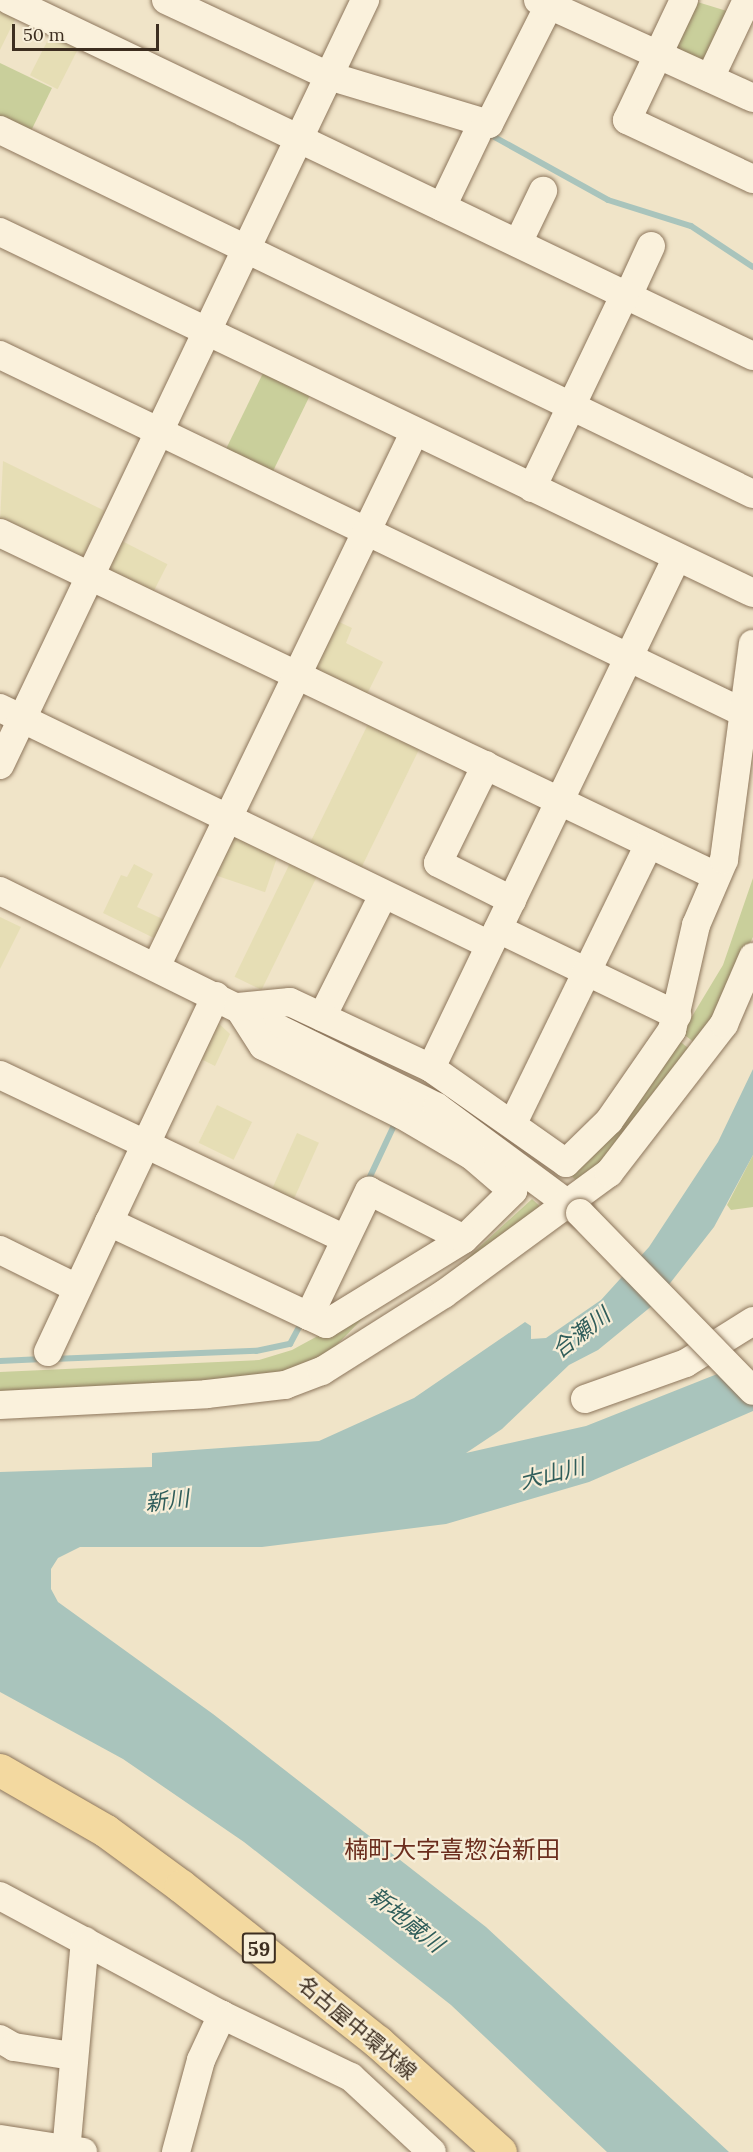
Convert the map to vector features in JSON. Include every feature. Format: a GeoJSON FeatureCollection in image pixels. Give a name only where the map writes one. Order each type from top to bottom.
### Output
{"type":"FeatureCollection","features":[{"type":"Feature","properties":{"kind":"main road","name":"名古屋中環状線"},"geometry":{"type":"LineString","coordinates":[[0,1770],[106,1831],[181,1886],[378,2042],[500,2152]]}},
{"type":"Feature","properties":{"kind":"street"},"geometry":{"type":"LineString","coordinates":[[9,0],[753,356]]}},
{"type":"Feature","properties":{"kind":"street"},"geometry":{"type":"LineString","coordinates":[[166,0],[329,76],[489,124],[543,2],[753,98]]}},
{"type":"Feature","properties":{"kind":"street"},"geometry":{"type":"LineString","coordinates":[[0,765],[11,713],[90,576],[365,0]]}},
{"type":"Feature","properties":{"kind":"street"},"geometry":{"type":"LineString","coordinates":[[684,0],[627,120],[753,179]]}},
{"type":"Feature","properties":{"kind":"street"},"geometry":{"type":"LineString","coordinates":[[710,78],[747,0]]}},
{"type":"Feature","properties":{"kind":"street"},"geometry":{"type":"LineString","coordinates":[[0,130],[752,491]]}},
{"type":"Feature","properties":{"kind":"street"},"geometry":{"type":"LineString","coordinates":[[442,207],[477,134]]}},
{"type":"Feature","properties":{"kind":"street"},"geometry":{"type":"LineString","coordinates":[[518,243],[543,191]]}},
{"type":"Feature","properties":{"kind":"street"},"geometry":{"type":"LineString","coordinates":[[0,232],[753,593]]}},
{"type":"Feature","properties":{"kind":"street"},"geometry":{"type":"LineString","coordinates":[[532,488],[651,246]]}},
{"type":"Feature","properties":{"kind":"street"},"geometry":{"type":"LineString","coordinates":[[0,355],[742,712]]}},
{"type":"Feature","properties":{"kind":"street"},"geometry":{"type":"LineString","coordinates":[[156,967],[415,431]]}},
{"type":"Feature","properties":{"kind":"street"},"geometry":{"type":"LineString","coordinates":[[0,533],[714,875]]}},
{"type":"Feature","properties":{"kind":"street"},"geometry":{"type":"LineString","coordinates":[[431,1068],[677,557]]}},
{"type":"Feature","properties":{"kind":"street"},"geometry":{"type":"LineString","coordinates":[[227,1002],[290,1002],[431,1068],[514,1121],[566,1163],[609,1121],[672,1030],[696,925],[714,875],[724,860],[742,712],[753,644]]}},
{"type":"Feature","properties":{"kind":"street"},"geometry":{"type":"LineString","coordinates":[[11,713],[383,894],[587,971],[677,1015]]}},
{"type":"Feature","properties":{"kind":"street"},"geometry":{"type":"LineString","coordinates":[[486,765],[438,863],[512,900]]}},
{"type":"Feature","properties":{"kind":"street"},"geometry":{"type":"LineString","coordinates":[[514,1121],[649,844]]}},
{"type":"Feature","properties":{"kind":"street"},"geometry":{"type":"LineString","coordinates":[[0,891],[437,1107],[576,1209],[753,1391]]}},
{"type":"Feature","properties":{"kind":"street"},"geometry":{"type":"LineString","coordinates":[[322,1017],[383,894]]}},
{"type":"Feature","properties":{"kind":"street"},"geometry":{"type":"LineString","coordinates":[[0,1405],[207,1394],[285,1385],[322,1371],[576,1209],[609,1173],[724,1024],[753,957]]}},
{"type":"Feature","properties":{"kind":"street"},"geometry":{"type":"LineString","coordinates":[[48,1352],[145,1143],[227,1002]]}},
{"type":"Feature","properties":{"kind":"street"},"geometry":{"type":"LineString","coordinates":[[109,1222],[326,1324],[456,1244],[513,1191],[472,1156],[402,1115],[263,1046],[227,1002]]}},
{"type":"Feature","properties":{"kind":"street"},"geometry":{"type":"LineString","coordinates":[[0,1075],[345,1239]]}},
{"type":"Feature","properties":{"kind":"street"},"geometry":{"type":"LineString","coordinates":[[309,1316],[369,1191],[454,1229],[456,1244],[444,1265],[361,1330],[322,1371]]}},
{"type":"Feature","properties":{"kind":"street"},"geometry":{"type":"LineString","coordinates":[[2,1255],[77,1288]]}},
{"type":"Feature","properties":{"kind":"street"},"geometry":{"type":"LineString","coordinates":[[585,1399],[686,1363],[753,1321]]}},
{"type":"Feature","properties":{"kind":"street"},"geometry":{"type":"LineString","coordinates":[[0,1896],[222,2015],[351,2077],[432,2152]]}},
{"type":"Feature","properties":{"kind":"street"},"geometry":{"type":"LineString","coordinates":[[0,2139],[72,2151],[72,2056],[85,1941]]}},
{"type":"Feature","properties":{"kind":"street"},"geometry":{"type":"LineString","coordinates":[[176,2152],[201,2060],[222,2015]]}},
{"type":"Feature","properties":{"kind":"street"},"geometry":{"type":"LineString","coordinates":[[0,2038],[14,2047],[72,2056]]}},
{"type":"Feature","properties":{"kind":"shaded area"},"geometry":{"type":"Polygon","coordinates":[[[0,2],[19,11],[0,50],[0,2]]]}},
{"type":"Feature","properties":{"kind":"shaded area"},"geometry":{"type":"Polygon","coordinates":[[[54,28],[82,42],[58,89],[30,75],[54,28]]]}},
{"type":"Feature","properties":{"kind":"shaded area"},"geometry":{"type":"Polygon","coordinates":[[[3,461],[105,511],[84,554],[75,558],[0,521],[3,461]]]}},
{"type":"Feature","properties":{"kind":"shaded area"},"geometry":{"type":"Polygon","coordinates":[[[122,541],[167,564],[153,593],[107,570],[122,541]]]}},
{"type":"Feature","properties":{"kind":"shaded area"},"geometry":{"type":"Polygon","coordinates":[[[333,619],[352,628],[346,643],[383,662],[365,698],[313,673],[333,619]]]}},
{"type":"Feature","properties":{"kind":"shaded area"},"geometry":{"type":"Polygon","coordinates":[[[370,720],[421,745],[360,871],[309,846],[370,720]]]}},
{"type":"Feature","properties":{"kind":"shaded area"},"geometry":{"type":"Polygon","coordinates":[[[228,834],[279,852],[265,892],[214,875],[228,834]]]}},
{"type":"Feature","properties":{"kind":"shaded area"},"geometry":{"type":"Polygon","coordinates":[[[292,859],[319,872],[262,990],[235,977],[292,859]]]}},
{"type":"Feature","properties":{"kind":"shaded area"},"geometry":{"type":"Polygon","coordinates":[[[134,864],[153,874],[137,907],[171,923],[162,942],[103,913],[121,875],[127,877],[134,864]]]}},
{"type":"Feature","properties":{"kind":"shaded area"},"geometry":{"type":"Polygon","coordinates":[[[0,917],[21,927],[0,969],[0,917]]]}},
{"type":"Feature","properties":{"kind":"shaded area"},"geometry":{"type":"Polygon","coordinates":[[[214,1019],[230,1034],[215,1066],[195,1056],[214,1019]]]}},
{"type":"Feature","properties":{"kind":"shaded area"},"geometry":{"type":"Polygon","coordinates":[[[217,1105],[252,1122],[234,1160],[199,1143],[217,1105]]]}},
{"type":"Feature","properties":{"kind":"shaded area"},"geometry":{"type":"Polygon","coordinates":[[[297,1133],[319,1143],[292,1204],[270,1194],[297,1133]]]}},
{"type":"Feature","properties":{"kind":"green space"},"geometry":{"type":"Polygon","coordinates":[[[691,0],[730,12],[708,59],[699,63],[673,50],[691,0]]]}},
{"type":"Feature","properties":{"kind":"green space"},"geometry":{"type":"Polygon","coordinates":[[[0,63],[52,88],[30,133],[0,119],[0,63]]]}},
{"type":"Feature","properties":{"kind":"green space"},"geometry":{"type":"Polygon","coordinates":[[[265,369],[312,392],[271,476],[224,453],[265,369]]]}},
{"type":"Feature","properties":{"kind":"green space"},"geometry":{"type":"Polygon","coordinates":[[[753,878],[753,937],[699,1046],[682,1033],[723,965],[753,878]]]}},
{"type":"Feature","properties":{"kind":"green space"},"geometry":{"type":"Polygon","coordinates":[[[677,1039],[693,1052],[629,1139],[580,1184],[563,1168],[677,1039]]]}},
{"type":"Feature","properties":{"kind":"green space"},"geometry":{"type":"Polygon","coordinates":[[[753,1155],[753,1207],[731,1210],[727,1205],[753,1155]]]}},
{"type":"Feature","properties":{"kind":"green space"},"geometry":{"type":"Polygon","coordinates":[[[532,1199],[545,1211],[367,1335],[462,1263],[532,1199]]]}},
{"type":"Feature","properties":{"kind":"green space"},"geometry":{"type":"Polygon","coordinates":[[[439,1261],[362,1319],[320,1362],[273,1376],[0,1398],[0,1372],[259,1360],[292,1350],[360,1313],[439,1261]]]}},
{"type":"Feature","properties":{"kind":"water"},"geometry":{"type":"Polygon","coordinates":[[[753,1069],[753,1155],[714,1227],[653,1305],[598,1350],[569,1365],[502,1429],[466,1453],[586,1426],[740,1365],[753,1380],[753,1411],[589,1482],[446,1524],[262,1547],[80,1547],[58,1558],[51,1569],[51,1589],[58,1602],[213,1714],[486,1927],[729,2152],[607,2152],[451,2005],[244,1842],[123,1759],[0,1692],[0,1472],[152,1467],[152,1453],[319,1441],[414,1398],[525,1322],[531,1326],[531,1339],[546,1338],[601,1300],[649,1247],[718,1142],[753,1069]]]}},
{"type":"Feature","properties":{"kind":"waterway"},"geometry":{"type":"LineString","coordinates":[[489,134],[608,200],[691,226],[753,267]]}},
{"type":"Feature","properties":{"kind":"waterway"},"geometry":{"type":"LineString","coordinates":[[367,1183],[396,1121]]}},
{"type":"Feature","properties":{"kind":"waterway"},"geometry":{"type":"LineString","coordinates":[[53,1359],[256,1351],[290,1344],[302,1321]]}},
{"type":"Feature","properties":{"kind":"waterway"},"geometry":{"type":"LineString","coordinates":[[0,1361],[43,1359]]}},
{"type":"Feature","properties":{"kind":"district","name":"楠町大字喜惣治新田"},"geometry":{"type":"Point","coordinates":[452,1850]}},
{"type":"Feature","properties":{"kind":"water label","name":"合瀬川"},"geometry":{"type":"Point","coordinates":[581,1333]}},
{"type":"Feature","properties":{"kind":"water label","name":"大山川"},"geometry":{"type":"Point","coordinates":[552,1474]}},
{"type":"Feature","properties":{"kind":"water label","name":"新川"},"geometry":{"type":"Point","coordinates":[167,1501]}},
{"type":"Feature","properties":{"kind":"water label","name":"新地蔵川"},"geometry":{"type":"Point","coordinates":[406,1920]}}]}
